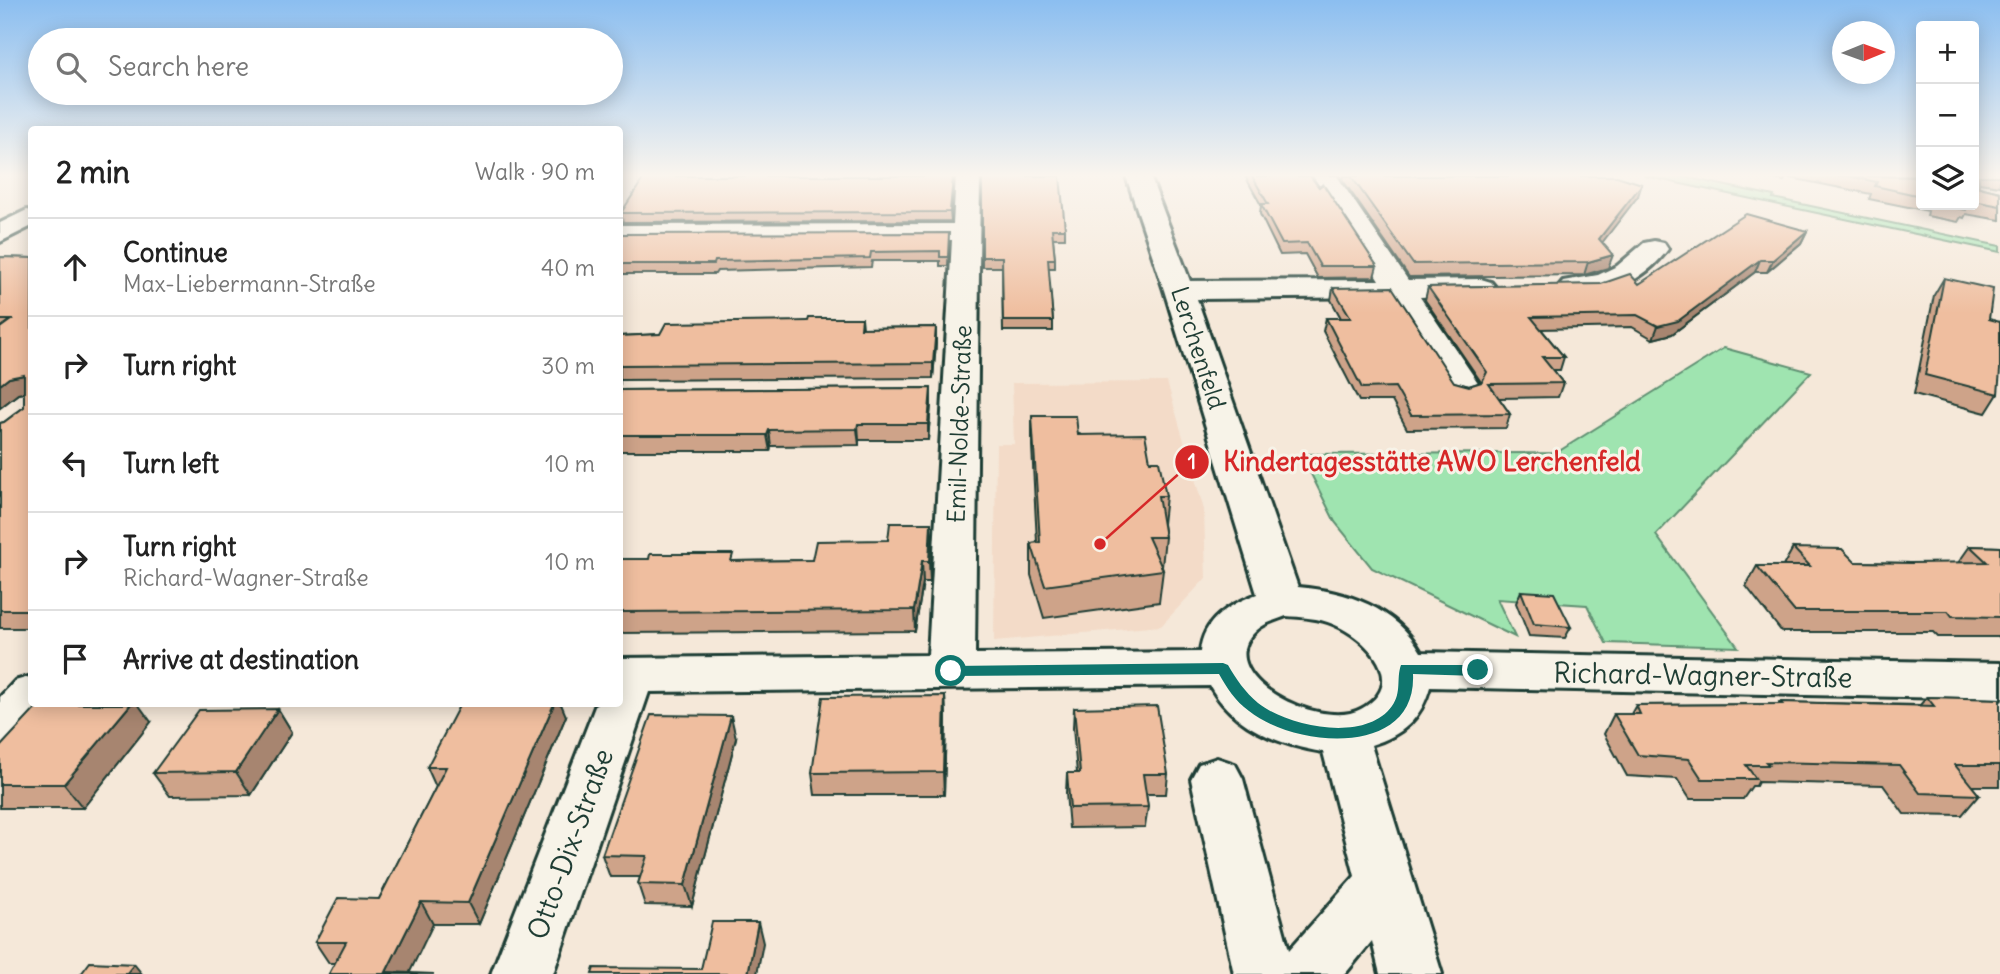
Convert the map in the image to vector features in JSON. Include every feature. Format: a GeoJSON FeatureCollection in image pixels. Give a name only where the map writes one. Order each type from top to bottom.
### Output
{"type":"FeatureCollection","features":[{"type":"Feature","properties":{"kind":"street"},"geometry":{"type":"LineString","coordinates":[[0,234],[21,221]]}},
{"type":"Feature","properties":{"kind":"street","name":"Emil-Nolde-Straße"},"geometry":{"type":"LineString","coordinates":[[951,671],[948,391],[967,221]]}},
{"type":"Feature","properties":{"kind":"street","name":"Lerchenfeld"},"geometry":{"type":"LineString","coordinates":[[1154,221],[1280,601]]}},
{"type":"Feature","properties":{"kind":"street"},"geometry":{"type":"LineString","coordinates":[[1354,221],[1464,387]]}},
{"type":"Feature","properties":{"kind":"street"},"geometry":{"type":"LineString","coordinates":[[623,233],[967,232]]}},
{"type":"Feature","properties":{"kind":"street"},"geometry":{"type":"LineString","coordinates":[[1544,288],[1611,283],[1626,275],[1654,249]]}},
{"type":"Feature","properties":{"kind":"street"},"geometry":{"type":"LineString","coordinates":[[1179,290],[1504,288]]}},
{"type":"Feature","properties":{"kind":"street"},"geometry":{"type":"LineString","coordinates":[[1280,601],[1312,601],[1343,610],[1372,625],[1394,645],[1406,669],[1407,692],[1396,713],[1373,727],[1343,734],[1311,732],[1281,723],[1254,708],[1235,689],[1223,668],[1221,644],[1232,623],[1253,608],[1280,601]]}},
{"type":"Feature","properties":{"kind":"street"},"geometry":{"type":"LineString","coordinates":[[625,675],[1223,668]]}},
{"type":"Feature","properties":{"kind":"street","name":"Richard-Wagner-Straße"},"geometry":{"type":"LineString","coordinates":[[1406,669],[2000,681]]}},
{"type":"Feature","properties":{"kind":"street"},"geometry":{"type":"LineString","coordinates":[[0,681],[28,680]]}},
{"type":"Feature","properties":{"kind":"street"},"geometry":{"type":"LineString","coordinates":[[0,728],[28,698]]}},
{"type":"Feature","properties":{"kind":"street","name":"Otto-Dix-Straße"},"geometry":{"type":"LineString","coordinates":[[522,974],[614,707]]}},
{"type":"Feature","properties":{"kind":"street"},"geometry":{"type":"LineString","coordinates":[[1343,734],[1411,974]]}},
{"type":"Feature","properties":{"kind":"street"},"geometry":{"type":"LineString","coordinates":[[1217,779],[1265,974]]}},
{"type":"Feature","properties":{"kind":"street"},"geometry":{"type":"LineString","coordinates":[[1307,974],[1384,884]]}},
{"type":"Feature","properties":{"kind":"shaded area"},"geometry":{"type":"Polygon","coordinates":[[[1167,382],[1204,510],[1206,578],[1161,626],[994,641],[996,444],[1014,444],[1012,383],[1167,382]]]}},
{"type":"Feature","properties":{"kind":"green space"},"geometry":{"type":"Polygon","coordinates":[[[1857,221],[1884,221],[2000,246],[2000,252],[1857,221]]]}},
{"type":"Feature","properties":{"kind":"green space"},"geometry":{"type":"Polygon","coordinates":[[[1724,348],[1811,372],[1656,535],[1738,647],[1606,643],[1587,605],[1497,599],[1515,637],[1372,568],[1335,522],[1301,454],[1556,453],[1724,348]]]}},
{"type":"Feature","properties":{"kind":"building"},"geometry":{"type":"Polygon","coordinates":[[[982,221],[1064,221],[1065,229],[1052,229],[1055,259],[1048,259],[1053,321],[1003,321],[1002,257],[982,257],[982,221]]]}},
{"type":"Feature","properties":{"kind":"building"},"geometry":{"type":"Polygon","coordinates":[[[1270,221],[1348,221],[1377,266],[1320,266],[1307,243],[1282,244],[1270,221]]]}},
{"type":"Feature","properties":{"kind":"building"},"geometry":{"type":"Polygon","coordinates":[[[1383,221],[1613,221],[1599,239],[1613,255],[1588,262],[1413,264],[1383,221]]]}},
{"type":"Feature","properties":{"kind":"building"},"geometry":{"type":"Polygon","coordinates":[[[1735,221],[1773,221],[1807,231],[1773,260],[1760,260],[1678,321],[1658,326],[1637,315],[1531,317],[1564,357],[1542,357],[1563,383],[1489,384],[1510,414],[1411,415],[1395,387],[1362,388],[1326,318],[1351,318],[1333,288],[1392,287],[1454,382],[1469,386],[1482,382],[1487,372],[1428,287],[1601,284],[1630,274],[1639,284],[1735,221]]]}},
{"type":"Feature","properties":{"kind":"building"},"geometry":{"type":"Polygon","coordinates":[[[949,233],[948,257],[940,257],[940,251],[871,252],[870,258],[715,261],[714,264],[623,264],[623,234],[949,233]]]}},
{"type":"Feature","properties":{"kind":"building"},"geometry":{"type":"Polygon","coordinates":[[[0,257],[28,258],[28,610],[0,610],[0,423],[24,407],[24,375],[9,378],[0,385],[0,328],[11,320],[0,320],[0,257]]]}},
{"type":"Feature","properties":{"kind":"building"},"geometry":{"type":"Polygon","coordinates":[[[1944,278],[1993,289],[1989,319],[2000,322],[1998,394],[1925,375],[1944,278]]]}},
{"type":"Feature","properties":{"kind":"building"},"geometry":{"type":"Polygon","coordinates":[[[809,318],[862,318],[861,328],[936,327],[933,363],[623,365],[623,336],[660,334],[666,323],[808,321],[809,318]]]}},
{"type":"Feature","properties":{"kind":"building"},"geometry":{"type":"Polygon","coordinates":[[[931,388],[928,424],[858,424],[857,429],[769,430],[767,435],[623,435],[623,390],[931,388]]]}},
{"type":"Feature","properties":{"kind":"building"},"geometry":{"type":"Polygon","coordinates":[[[1032,416],[1076,416],[1078,435],[1145,434],[1150,461],[1159,461],[1166,496],[1158,496],[1165,537],[1148,537],[1163,570],[1045,586],[1031,543],[1040,542],[1032,416]]]}},
{"type":"Feature","properties":{"kind":"building"},"geometry":{"type":"Polygon","coordinates":[[[890,523],[931,523],[929,561],[922,561],[914,610],[623,612],[623,559],[649,559],[650,554],[733,554],[731,561],[812,560],[816,541],[888,540],[890,523]]]}},
{"type":"Feature","properties":{"kind":"building"},"geometry":{"type":"Polygon","coordinates":[[[1970,546],[2000,547],[2000,617],[1952,616],[1948,611],[1794,611],[1757,566],[1810,566],[1793,548],[1842,549],[1855,562],[1987,562],[1970,546]]]}},
{"type":"Feature","properties":{"kind":"building"},"geometry":{"type":"Polygon","coordinates":[[[1521,591],[1554,593],[1571,627],[1534,624],[1521,591]]]}},
{"type":"Feature","properties":{"kind":"building"},"geometry":{"type":"Polygon","coordinates":[[[945,696],[943,772],[812,773],[823,697],[945,696]]]}},
{"type":"Feature","properties":{"kind":"building"},"geometry":{"type":"Polygon","coordinates":[[[1927,697],[2000,699],[2000,765],[1955,765],[1979,795],[1920,793],[1899,765],[1766,762],[1769,765],[1746,765],[1756,779],[1702,779],[1689,759],[1638,755],[1614,714],[1640,714],[1636,705],[1782,704],[1780,702],[1934,706],[1927,697]]]}},
{"type":"Feature","properties":{"kind":"building"},"geometry":{"type":"Polygon","coordinates":[[[1157,706],[1168,774],[1143,774],[1148,807],[1070,808],[1067,773],[1080,773],[1074,708],[1157,706]]]}},
{"type":"Feature","properties":{"kind":"building"},"geometry":{"type":"Polygon","coordinates":[[[37,707],[128,707],[64,784],[0,784],[0,747],[37,707]]]}},
{"type":"Feature","properties":{"kind":"building"},"geometry":{"type":"Polygon","coordinates":[[[458,707],[553,707],[468,903],[421,902],[386,972],[434,974],[329,974],[346,942],[315,942],[338,898],[379,899],[446,767],[427,767],[458,707]]]}},
{"type":"Feature","properties":{"kind":"building"},"geometry":{"type":"Polygon","coordinates":[[[278,709],[236,772],[153,773],[199,710],[278,709]]]}},
{"type":"Feature","properties":{"kind":"building"},"geometry":{"type":"Polygon","coordinates":[[[651,715],[731,716],[685,885],[638,884],[647,856],[602,855],[651,715]]]}},
{"type":"Feature","properties":{"kind":"building"},"geometry":{"type":"Polygon","coordinates":[[[712,922],[758,922],[748,974],[592,974],[594,968],[701,969],[712,922]]]}},
{"type":"Feature","properties":{"kind":"building"},"geometry":{"type":"Polygon","coordinates":[[[90,962],[134,964],[126,974],[81,974],[90,962]]]}},
{"type":"Feature","properties":{"kind":"place","name":"Kindertagesstätte AWO Lerchenfeld"},"geometry":{"type":"Point","coordinates":[1100,544]}},
{"type":"Feature","properties":{"kind":"route"},"geometry":{"type":"LineString","coordinates":[[951,671],[1163,671],[1223,668],[1235,689],[1254,708],[1281,723],[1311,732],[1343,734],[1373,727],[1396,713],[1407,692],[1406,669],[1478,670]]}}]}
